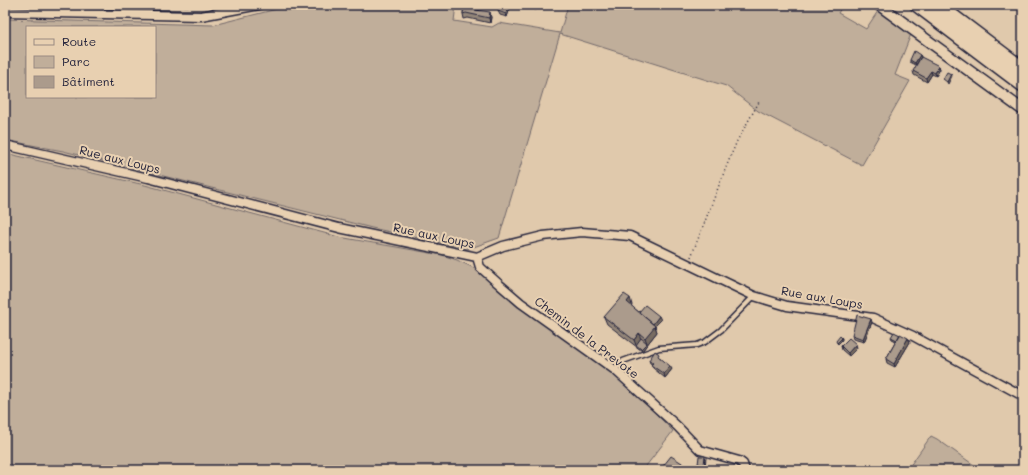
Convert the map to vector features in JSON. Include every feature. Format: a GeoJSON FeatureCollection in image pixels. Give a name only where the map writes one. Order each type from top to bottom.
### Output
{"type":"FeatureCollection","features":[{"type":"Feature","properties":{"kind":"highway"},"geometry":{"type":"LineString","coordinates":[[917,5],[1023,85]]}},
{"type":"Feature","properties":{"kind":"highway"},"geometry":{"type":"LineString","coordinates":[[938,5],[1023,69]]}},
{"type":"Feature","properties":{"kind":"street"},"geometry":{"type":"LineString","coordinates":[[5,12],[201,16],[259,5]]}},
{"type":"Feature","properties":{"kind":"street"},"geometry":{"type":"LineString","coordinates":[[880,5],[1023,110]]}},
{"type":"Feature","properties":{"kind":"street","name":"Rue aux Loups"},"geometry":{"type":"LineString","coordinates":[[5,145],[28,149],[148,178],[339,228],[477,257],[502,246],[542,236],[582,232],[625,235],[642,241],[688,265],[754,296],[787,306],[874,318],[913,336],[1023,396]]}},
{"type":"Feature","properties":{"kind":"street","name":"Chemin de la Prevote"},"geometry":{"type":"LineString","coordinates":[[477,257],[480,268],[521,303],[615,370],[672,421],[700,450],[738,461],[742,464],[745,470]]}},
{"type":"Feature","properties":{"kind":"lane"},"geometry":{"type":"LineString","coordinates":[[615,370],[624,361],[659,348],[697,345],[705,342],[721,330],[754,296]]}},
{"type":"Feature","properties":{"kind":"path"},"geometry":{"type":"LineString","coordinates":[[688,265],[737,141],[759,102]]}},
{"type":"Feature","properties":{"kind":"green space"},"geometry":{"type":"Polygon","coordinates":[[[40,5],[216,5],[132,8],[40,5]]]}},
{"type":"Feature","properties":{"kind":"green space"},"geometry":{"type":"Polygon","coordinates":[[[293,5],[456,5],[454,21],[492,27],[499,23],[560,33],[568,5],[843,5],[838,13],[866,29],[880,8],[911,34],[895,75],[910,81],[862,165],[758,111],[726,86],[560,34],[499,238],[468,249],[372,228],[63,151],[5,140],[5,19],[213,25],[293,5]]]}},
{"type":"Feature","properties":{"kind":"green space"},"geometry":{"type":"Polygon","coordinates":[[[5,153],[145,185],[339,237],[442,255],[457,260],[474,268],[520,307],[620,378],[673,431],[643,470],[5,470],[5,153]]]}},
{"type":"Feature","properties":{"kind":"green space"},"geometry":{"type":"Polygon","coordinates":[[[931,436],[937,439],[981,470],[907,470],[931,436]]]}},
{"type":"Feature","properties":{"kind":"building"},"geometry":{"type":"Polygon","coordinates":[[[464,5],[477,5],[476,10],[490,12],[489,18],[466,13],[463,14],[464,5]]]}},
{"type":"Feature","properties":{"kind":"building"},"geometry":{"type":"Polygon","coordinates":[[[500,5],[508,5],[506,14],[498,11],[500,5]]]}},
{"type":"Feature","properties":{"kind":"building"},"geometry":{"type":"Polygon","coordinates":[[[914,51],[920,55],[915,63],[910,60],[914,51]]]}},
{"type":"Feature","properties":{"kind":"building"},"geometry":{"type":"Polygon","coordinates":[[[921,57],[939,66],[935,73],[931,71],[926,78],[913,71],[921,57]]]}},
{"type":"Feature","properties":{"kind":"building"},"geometry":{"type":"Polygon","coordinates":[[[947,72],[951,74],[947,82],[943,79],[947,72]]]}},
{"type":"Feature","properties":{"kind":"building"},"geometry":{"type":"Polygon","coordinates":[[[624,294],[630,298],[627,302],[655,326],[645,338],[639,333],[634,340],[604,317],[624,294]]]}},
{"type":"Feature","properties":{"kind":"building"},"geometry":{"type":"Polygon","coordinates":[[[645,305],[659,316],[653,324],[639,312],[645,305]]]}},
{"type":"Feature","properties":{"kind":"building"},"geometry":{"type":"Polygon","coordinates":[[[857,315],[871,319],[863,339],[852,335],[857,315]]]}},
{"type":"Feature","properties":{"kind":"building"},"geometry":{"type":"Polygon","coordinates":[[[894,332],[900,335],[897,340],[891,337],[894,332]]]}},
{"type":"Feature","properties":{"kind":"building"},"geometry":{"type":"Polygon","coordinates":[[[900,334],[908,338],[894,364],[886,359],[900,334]]]}},
{"type":"Feature","properties":{"kind":"building"},"geometry":{"type":"Polygon","coordinates":[[[840,336],[842,338],[837,343],[836,341],[840,336]]]}},
{"type":"Feature","properties":{"kind":"building"},"geometry":{"type":"Polygon","coordinates":[[[641,338],[647,343],[641,349],[636,345],[641,338]]]}},
{"type":"Feature","properties":{"kind":"building"},"geometry":{"type":"Polygon","coordinates":[[[849,338],[856,344],[848,353],[841,346],[849,338]]]}},
{"type":"Feature","properties":{"kind":"building"},"geometry":{"type":"Polygon","coordinates":[[[655,351],[659,354],[658,356],[670,366],[664,374],[651,365],[653,363],[649,360],[655,351]]]}},
{"type":"Feature","properties":{"kind":"building"},"geometry":{"type":"Polygon","coordinates":[[[671,456],[682,463],[675,470],[660,470],[671,456]]]}},
{"type":"Feature","properties":{"kind":"building"},"geometry":{"type":"Polygon","coordinates":[[[699,456],[705,456],[704,465],[698,464],[699,456]]]}}]}
